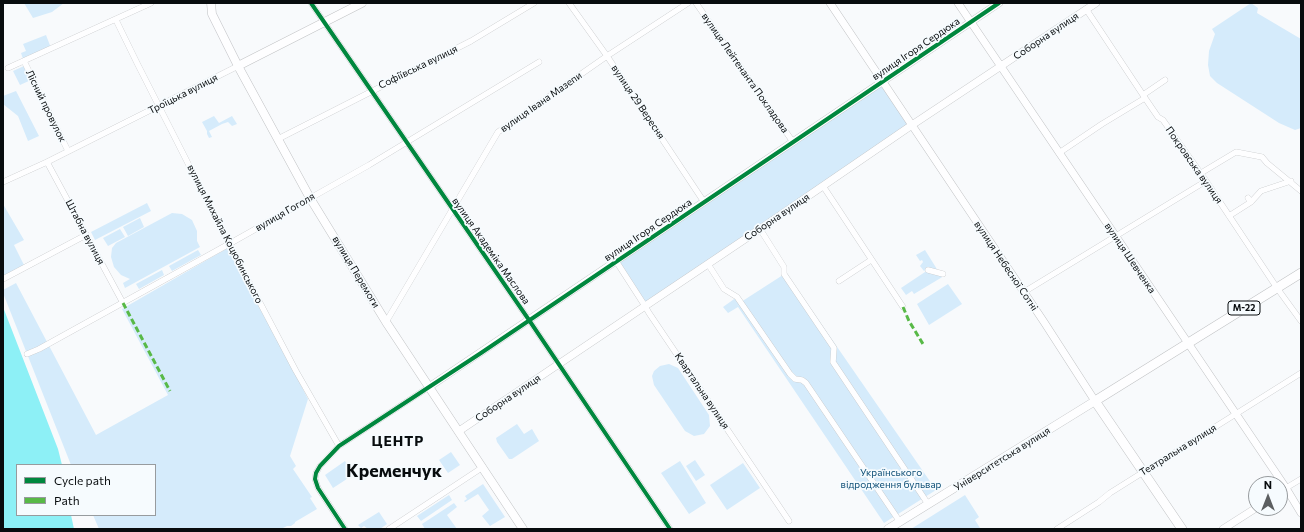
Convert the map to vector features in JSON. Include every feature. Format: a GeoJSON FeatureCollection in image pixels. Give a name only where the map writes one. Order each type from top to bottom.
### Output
{"type":"FeatureCollection","features":[{"type":"Feature","properties":{"kind":"highway","name":"М-22"},"geometry":{"type":"LineString","coordinates":[[1095,401],[1301,273]]}},
{"type":"Feature","properties":{"kind":"highway","name":"вулиця Небесної Сотні"},"geometry":{"type":"LineString","coordinates":[[1095,401],[1144,472],[1179,527]]}},
{"type":"Feature","properties":{"kind":"main road","name":"вулиця Перемоги"},"geometry":{"type":"LineString","coordinates":[[211,3],[212,14],[238,66],[310,198],[386,322],[523,529]]}},
{"type":"Feature","properties":{"kind":"main road","name":"Троїцька вулиця"},"geometry":{"type":"LineString","coordinates":[[238,66],[362,3]]}},
{"type":"Feature","properties":{"kind":"main road","name":"Університетська вулиця"},"geometry":{"type":"LineString","coordinates":[[888,529],[1095,401]]}},
{"type":"Feature","properties":{"kind":"street"},"geometry":{"type":"LineString","coordinates":[[8,68],[151,3]]}},
{"type":"Feature","properties":{"kind":"street","name":"вулиця Академіка Маслова"},"geometry":{"type":"LineString","coordinates":[[311,3],[529,320],[670,529]]}},
{"type":"Feature","properties":{"kind":"street","name":"Софіївська вулиця"},"geometry":{"type":"LineString","coordinates":[[278,139],[471,41],[534,3]]}},
{"type":"Feature","properties":{"kind":"street","name":"вулиця 29 Вересня"},"geometry":{"type":"LineString","coordinates":[[569,3],[607,56],[704,202]]}},
{"type":"Feature","properties":{"kind":"street","name":"вулиця Івана Мазепи"},"geometry":{"type":"LineString","coordinates":[[386,322],[498,132],[607,56],[688,3]]}},
{"type":"Feature","properties":{"kind":"street","name":"вулиця Лейтенанта Покладова"},"geometry":{"type":"LineString","coordinates":[[696,3],[793,142]]}},
{"type":"Feature","properties":{"kind":"street","name":"вулиця Небесної Сотні"},"geometry":{"type":"LineString","coordinates":[[830,3],[1024,292],[1095,401]]}},
{"type":"Feature","properties":{"kind":"street","name":"вулиця Шевченка"},"geometry":{"type":"LineString","coordinates":[[958,3],[1188,343],[1274,476]]}},
{"type":"Feature","properties":{"kind":"street","name":"вулиця Ігоря Сердюка"},"geometry":{"type":"LineString","coordinates":[[345,529],[318,488],[315,479],[316,473],[320,466],[339,446],[529,320],[998,3]]}},
{"type":"Feature","properties":{"kind":"street","name":"Соборна вулиця"},"geometry":{"type":"LineString","coordinates":[[459,431],[912,125],[1096,3]]}},
{"type":"Feature","properties":{"kind":"street","name":"Покровська вулиця"},"geometry":{"type":"LineString","coordinates":[[1086,9],[1158,117],[1163,120],[1201,173],[1277,288],[1301,321]]}},
{"type":"Feature","properties":{"kind":"street","name":"вулиця Михайла Коцюбинського"},"geometry":{"type":"LineString","coordinates":[[116,20],[229,244],[296,371],[339,446]]}},
{"type":"Feature","properties":{"kind":"street","name":"Лісний провулок"},"geometry":{"type":"LineString","coordinates":[[24,61],[68,151]]}},
{"type":"Feature","properties":{"kind":"street","name":"вулиця Гоголя"},"geometry":{"type":"LineString","coordinates":[[27,354],[43,347],[123,303],[310,198],[407,142],[539,62]]}},
{"type":"Feature","properties":{"kind":"street","name":"Троїцька вулиця"},"geometry":{"type":"LineString","coordinates":[[3,182],[47,162],[238,66]]}},
{"type":"Feature","properties":{"kind":"street"},"geometry":{"type":"LineString","coordinates":[[1059,153],[1144,96],[1165,80]]}},
{"type":"Feature","properties":{"kind":"street"},"geometry":{"type":"LineString","coordinates":[[1201,173],[1236,152],[1262,157],[1267,163],[1301,191]]}},
{"type":"Feature","properties":{"kind":"street","name":"Штабна вулиця"},"geometry":{"type":"LineString","coordinates":[[47,162],[123,303]]}},
{"type":"Feature","properties":{"kind":"street"},"geometry":{"type":"LineString","coordinates":[[1024,292],[1206,181]]}},
{"type":"Feature","properties":{"kind":"street"},"geometry":{"type":"LineString","coordinates":[[1229,216],[1261,190],[1290,181]]}},
{"type":"Feature","properties":{"kind":"street"},"geometry":{"type":"LineString","coordinates":[[823,186],[903,307]]}},
{"type":"Feature","properties":{"kind":"street"},"geometry":{"type":"LineString","coordinates":[[760,229],[784,267],[784,274],[834,348],[833,362],[928,504]]}},
{"type":"Feature","properties":{"kind":"street"},"geometry":{"type":"LineString","coordinates":[[3,279],[86,235]]}},
{"type":"Feature","properties":{"kind":"street"},"geometry":{"type":"LineString","coordinates":[[839,280],[871,260]]}},
{"type":"Feature","properties":{"kind":"street","name":"Квартальна вулиця"},"geometry":{"type":"LineString","coordinates":[[616,261],[646,306],[649,313],[789,521]]}},
{"type":"Feature","properties":{"kind":"street"},"geometry":{"type":"LineString","coordinates":[[708,264],[724,289],[737,297],[790,374],[795,379],[802,380],[806,383],[900,522]]}},
{"type":"Feature","properties":{"kind":"street"},"geometry":{"type":"LineString","coordinates":[[928,270],[943,274]]}},
{"type":"Feature","properties":{"kind":"street","name":"Театральна вулиця"},"geometry":{"type":"LineString","coordinates":[[1057,529],[1099,502],[1110,493],[1301,373]]}},
{"type":"Feature","properties":{"kind":"street"},"geometry":{"type":"LineString","coordinates":[[389,529],[483,467]]}},
{"type":"Feature","properties":{"kind":"street"},"geometry":{"type":"LineString","coordinates":[[1288,487],[1301,479]]}},
{"type":"Feature","properties":{"kind":"street","name":"вулиця Шевченка"},"geometry":{"type":"LineString","coordinates":[[1288,496],[1301,513]]}},
{"type":"Feature","properties":{"kind":"street"},"geometry":{"type":"LineString","coordinates":[[1223,529],[1248,513]]}},
{"type":"Feature","properties":{"kind":"green space"},"geometry":{"type":"Polygon","coordinates":[[[24,3],[64,3],[52,12],[33,18],[24,3]]]}},
{"type":"Feature","properties":{"kind":"green space"},"geometry":{"type":"Polygon","coordinates":[[[1251,3],[1258,8],[1257,13],[1301,39],[1301,128],[1295,130],[1279,123],[1217,83],[1210,76],[1208,65],[1209,51],[1215,34],[1212,29],[1251,3]]]}},
{"type":"Feature","properties":{"kind":"green space"},"geometry":{"type":"Polygon","coordinates":[[[46,35],[51,48],[23,59],[21,53],[26,51],[23,44],[46,35]]]}},
{"type":"Feature","properties":{"kind":"green space"},"geometry":{"type":"Polygon","coordinates":[[[24,66],[31,80],[20,85],[13,71],[24,66]]]}},
{"type":"Feature","properties":{"kind":"green space"},"geometry":{"type":"Polygon","coordinates":[[[880,84],[909,127],[645,306],[616,261],[880,84]]]}},
{"type":"Feature","properties":{"kind":"green space"},"geometry":{"type":"Polygon","coordinates":[[[16,91],[39,136],[28,141],[18,116],[3,104],[3,96],[16,91]]]}},
{"type":"Feature","properties":{"kind":"green space"},"geometry":{"type":"Polygon","coordinates":[[[214,116],[219,123],[232,116],[237,124],[232,126],[228,122],[222,124],[209,131],[212,137],[209,138],[202,122],[214,116]]]}},
{"type":"Feature","properties":{"kind":"green space"},"geometry":{"type":"Polygon","coordinates":[[[147,203],[151,211],[95,240],[91,232],[147,203]]]}},
{"type":"Feature","properties":{"kind":"green space"},"geometry":{"type":"Polygon","coordinates":[[[3,204],[24,240],[14,245],[25,267],[3,279],[3,204]]]}},
{"type":"Feature","properties":{"kind":"green space"},"geometry":{"type":"Polygon","coordinates":[[[172,213],[182,214],[192,220],[197,231],[197,241],[200,247],[125,288],[123,283],[130,279],[121,275],[114,267],[111,257],[112,248],[116,243],[172,213]]]}},
{"type":"Feature","properties":{"kind":"green space"},"geometry":{"type":"Polygon","coordinates":[[[140,218],[144,227],[128,236],[123,227],[140,218]]]}},
{"type":"Feature","properties":{"kind":"green space"},"geometry":{"type":"Polygon","coordinates":[[[120,229],[125,237],[108,246],[103,238],[120,229]]]}},
{"type":"Feature","properties":{"kind":"green space"},"geometry":{"type":"Polygon","coordinates":[[[226,249],[233,252],[308,399],[290,456],[296,466],[293,469],[312,497],[310,498],[317,509],[291,526],[281,529],[99,529],[93,516],[156,516],[156,464],[71,464],[3,290],[16,283],[96,435],[168,395],[122,309],[226,249]]]}},
{"type":"Feature","properties":{"kind":"green space"},"geometry":{"type":"Polygon","coordinates":[[[198,250],[201,255],[172,271],[169,266],[198,250]]]}},
{"type":"Feature","properties":{"kind":"green space"},"geometry":{"type":"Polygon","coordinates":[[[925,250],[940,274],[944,276],[914,294],[912,291],[906,295],[901,288],[928,270],[927,269],[924,271],[920,266],[923,262],[922,260],[920,261],[916,255],[925,250]]]}},
{"type":"Feature","properties":{"kind":"green space"},"geometry":{"type":"Polygon","coordinates":[[[162,270],[164,275],[139,289],[136,284],[162,270]]]}},
{"type":"Feature","properties":{"kind":"green space","name":"Українського відродження бульвар"},"geometry":{"type":"Polygon","coordinates":[[[786,273],[936,490],[884,523],[738,307],[728,313],[723,307],[737,297],[741,302],[786,273]]]}},
{"type":"Feature","properties":{"kind":"green space"},"geometry":{"type":"Polygon","coordinates":[[[948,284],[962,304],[929,325],[917,304],[948,284]]]}},
{"type":"Feature","properties":{"kind":"green space"},"geometry":{"type":"Polygon","coordinates":[[[669,364],[678,368],[709,415],[710,426],[704,434],[694,436],[685,431],[654,385],[652,376],[654,371],[660,366],[669,364]]]}},
{"type":"Feature","properties":{"kind":"green space"},"geometry":{"type":"Polygon","coordinates":[[[517,424],[524,434],[532,429],[539,441],[512,459],[509,459],[497,442],[496,438],[517,424]]]}},
{"type":"Feature","properties":{"kind":"green space"},"geometry":{"type":"Polygon","coordinates":[[[451,452],[460,465],[448,473],[439,460],[451,452]]]}},
{"type":"Feature","properties":{"kind":"green space"},"geometry":{"type":"Polygon","coordinates":[[[695,460],[705,475],[696,481],[686,466],[695,460]]]}},
{"type":"Feature","properties":{"kind":"green space"},"geometry":{"type":"Polygon","coordinates":[[[345,461],[353,475],[333,488],[325,475],[345,461]]]}},
{"type":"Feature","properties":{"kind":"green space"},"geometry":{"type":"Polygon","coordinates":[[[680,461],[706,503],[689,514],[661,473],[680,461]]]}},
{"type":"Feature","properties":{"kind":"green space"},"geometry":{"type":"Polygon","coordinates":[[[743,463],[760,488],[727,510],[710,485],[743,463]]]}},
{"type":"Feature","properties":{"kind":"green space"},"geometry":{"type":"Polygon","coordinates":[[[483,484],[505,517],[490,526],[482,516],[489,510],[478,494],[465,502],[464,501],[467,499],[465,496],[483,484]]]}},
{"type":"Feature","properties":{"kind":"green space"},"geometry":{"type":"Polygon","coordinates":[[[449,495],[452,500],[421,521],[417,516],[449,495]]]}},
{"type":"Feature","properties":{"kind":"green space"},"geometry":{"type":"Polygon","coordinates":[[[965,495],[979,517],[975,520],[980,528],[911,529],[965,495]]]}},
{"type":"Feature","properties":{"kind":"green space"},"geometry":{"type":"Polygon","coordinates":[[[454,503],[457,507],[447,515],[457,529],[425,529],[422,524],[454,503]]]}},
{"type":"Feature","properties":{"kind":"green space"},"geometry":{"type":"Polygon","coordinates":[[[379,512],[387,524],[380,529],[368,529],[364,526],[361,528],[358,525],[379,512]]]}},
{"type":"Feature","properties":{"kind":"water"},"geometry":{"type":"Polygon","coordinates":[[[3,307],[58,449],[62,464],[16,464],[16,516],[71,516],[74,529],[3,529],[3,307]]]}},
{"type":"Feature","properties":{"kind":"marked path"},"geometry":{"type":"LineString","coordinates":[[123,303],[170,391]]}},
{"type":"Feature","properties":{"kind":"marked path"},"geometry":{"type":"LineString","coordinates":[[903,307],[909,321],[923,344]]}},
{"type":"Feature","properties":{"kind":"cycle path"},"geometry":{"type":"LineString","coordinates":[[311,3],[529,320],[670,529]]}},
{"type":"Feature","properties":{"kind":"cycle path"},"geometry":{"type":"LineString","coordinates":[[345,529],[318,488],[315,479],[316,473],[320,466],[339,446],[481,353],[999,3]]}},
{"type":"Feature","properties":{"kind":"district","name":"ЦЕНТР"},"geometry":{"type":"Point","coordinates":[398,441]}},
{"type":"Feature","properties":{"kind":"district","name":"Кременчук"},"geometry":{"type":"Point","coordinates":[394,471]}}]}
